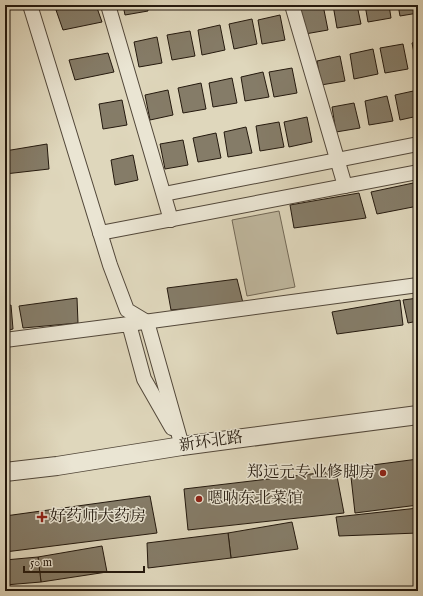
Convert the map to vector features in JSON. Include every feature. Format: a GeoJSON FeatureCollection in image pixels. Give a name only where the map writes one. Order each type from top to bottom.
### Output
{"type":"FeatureCollection","features":[{"type":"Feature","properties":{"kind":"street"},"geometry":{"type":"LineString","coordinates":[[30,5],[110,265],[127,310],[147,322],[182,446]]}},
{"type":"Feature","properties":{"kind":"street"},"geometry":{"type":"LineString","coordinates":[[108,5],[171,220]]}},
{"type":"Feature","properties":{"kind":"street"},"geometry":{"type":"LineString","coordinates":[[292,5],[345,186]]}},
{"type":"Feature","properties":{"kind":"street"},"geometry":{"type":"LineString","coordinates":[[164,194],[418,144]]}},
{"type":"Feature","properties":{"kind":"street"},"geometry":{"type":"LineString","coordinates":[[100,233],[418,172]]}},
{"type":"Feature","properties":{"kind":"street"},"geometry":{"type":"LineString","coordinates":[[5,340],[418,285]]}},
{"type":"Feature","properties":{"kind":"street"},"geometry":{"type":"LineString","coordinates":[[130,324],[144,379],[182,446]]}},
{"type":"Feature","properties":{"kind":"street","name":"新环北路"},"geometry":{"type":"LineString","coordinates":[[5,472],[57,466],[182,446],[418,415]]}},
{"type":"Feature","properties":{"kind":"shaded area"},"geometry":{"type":"Polygon","coordinates":[[[279,211],[295,287],[247,296],[232,220],[279,211]]]}},
{"type":"Feature","properties":{"kind":"building"},"geometry":{"type":"Polygon","coordinates":[[[96,5],[102,22],[63,30],[56,10],[96,5]]]}},
{"type":"Feature","properties":{"kind":"building"},"geometry":{"type":"Polygon","coordinates":[[[123,5],[147,5],[148,11],[125,15],[123,5]]]}},
{"type":"Feature","properties":{"kind":"building"},"geometry":{"type":"Polygon","coordinates":[[[158,5],[177,5],[158,8],[158,5]]]}},
{"type":"Feature","properties":{"kind":"building"},"geometry":{"type":"Polygon","coordinates":[[[323,5],[328,30],[305,34],[300,10],[323,5]]]}},
{"type":"Feature","properties":{"kind":"building"},"geometry":{"type":"Polygon","coordinates":[[[333,5],[357,5],[361,24],[337,28],[333,5]]]}},
{"type":"Feature","properties":{"kind":"building"},"geometry":{"type":"Polygon","coordinates":[[[365,5],[389,5],[391,18],[368,22],[365,5]]]}},
{"type":"Feature","properties":{"kind":"building"},"geometry":{"type":"Polygon","coordinates":[[[398,5],[418,5],[418,13],[400,16],[398,5]]]}},
{"type":"Feature","properties":{"kind":"building"},"geometry":{"type":"Polygon","coordinates":[[[280,15],[285,40],[262,44],[258,20],[280,15]]]}},
{"type":"Feature","properties":{"kind":"building"},"geometry":{"type":"Polygon","coordinates":[[[5,17],[9,41],[5,42],[5,17]]]}},
{"type":"Feature","properties":{"kind":"building"},"geometry":{"type":"Polygon","coordinates":[[[252,19],[257,44],[234,49],[229,24],[252,19]]]}},
{"type":"Feature","properties":{"kind":"building"},"geometry":{"type":"Polygon","coordinates":[[[220,25],[225,50],[202,55],[198,30],[220,25]]]}},
{"type":"Feature","properties":{"kind":"building"},"geometry":{"type":"Polygon","coordinates":[[[190,31],[195,56],[172,60],[167,35],[190,31]]]}},
{"type":"Feature","properties":{"kind":"building"},"geometry":{"type":"Polygon","coordinates":[[[157,37],[162,63],[139,67],[134,42],[157,37]]]}},
{"type":"Feature","properties":{"kind":"building"},"geometry":{"type":"Polygon","coordinates":[[[418,41],[418,67],[417,67],[412,43],[418,41]]]}},
{"type":"Feature","properties":{"kind":"building"},"geometry":{"type":"Polygon","coordinates":[[[403,44],[408,69],[385,73],[380,48],[403,44]]]}},
{"type":"Feature","properties":{"kind":"building"},"geometry":{"type":"Polygon","coordinates":[[[373,49],[378,74],[354,79],[350,54],[373,49]]]}},
{"type":"Feature","properties":{"kind":"building"},"geometry":{"type":"Polygon","coordinates":[[[108,53],[114,72],[75,80],[69,60],[108,53]]]}},
{"type":"Feature","properties":{"kind":"building"},"geometry":{"type":"Polygon","coordinates":[[[340,56],[345,81],[321,85],[317,61],[340,56]]]}},
{"type":"Feature","properties":{"kind":"building"},"geometry":{"type":"Polygon","coordinates":[[[292,68],[297,93],[274,97],[269,72],[292,68]]]}},
{"type":"Feature","properties":{"kind":"building"},"geometry":{"type":"Polygon","coordinates":[[[263,72],[269,97],[245,101],[241,77],[263,72]]]}},
{"type":"Feature","properties":{"kind":"building"},"geometry":{"type":"Polygon","coordinates":[[[232,78],[237,103],[213,107],[209,83],[232,78]]]}},
{"type":"Feature","properties":{"kind":"building"},"geometry":{"type":"Polygon","coordinates":[[[201,83],[206,109],[183,113],[178,88],[201,83]]]}},
{"type":"Feature","properties":{"kind":"building"},"geometry":{"type":"Polygon","coordinates":[[[168,90],[173,115],[150,120],[145,95],[168,90]]]}},
{"type":"Feature","properties":{"kind":"building"},"geometry":{"type":"Polygon","coordinates":[[[418,90],[418,116],[400,120],[395,95],[418,90]]]}},
{"type":"Feature","properties":{"kind":"building"},"geometry":{"type":"Polygon","coordinates":[[[387,96],[393,121],[369,125],[365,101],[387,96]]]}},
{"type":"Feature","properties":{"kind":"building"},"geometry":{"type":"Polygon","coordinates":[[[122,100],[127,125],[103,129],[99,104],[122,100]]]}},
{"type":"Feature","properties":{"kind":"building"},"geometry":{"type":"Polygon","coordinates":[[[354,103],[360,128],[336,132],[332,107],[354,103]]]}},
{"type":"Feature","properties":{"kind":"building"},"geometry":{"type":"Polygon","coordinates":[[[307,117],[312,142],[289,147],[284,122],[307,117]]]}},
{"type":"Feature","properties":{"kind":"building"},"geometry":{"type":"Polygon","coordinates":[[[279,122],[284,147],[260,151],[256,126],[279,122]]]}},
{"type":"Feature","properties":{"kind":"building"},"geometry":{"type":"Polygon","coordinates":[[[246,127],[252,153],[228,157],[224,132],[246,127]]]}},
{"type":"Feature","properties":{"kind":"building"},"geometry":{"type":"Polygon","coordinates":[[[216,133],[221,158],[198,162],[193,138],[216,133]]]}},
{"type":"Feature","properties":{"kind":"building"},"geometry":{"type":"Polygon","coordinates":[[[183,140],[188,165],[165,169],[160,144],[183,140]]]}},
{"type":"Feature","properties":{"kind":"building"},"geometry":{"type":"Polygon","coordinates":[[[47,144],[49,169],[5,174],[5,151],[47,144]]]}},
{"type":"Feature","properties":{"kind":"building"},"geometry":{"type":"Polygon","coordinates":[[[133,155],[138,180],[115,185],[111,160],[133,155]]]}},
{"type":"Feature","properties":{"kind":"building"},"geometry":{"type":"Polygon","coordinates":[[[418,182],[418,206],[377,214],[371,192],[418,182]]]}},
{"type":"Feature","properties":{"kind":"building"},"geometry":{"type":"Polygon","coordinates":[[[359,193],[366,218],[294,228],[290,205],[359,193]]]}},
{"type":"Feature","properties":{"kind":"building"},"geometry":{"type":"Polygon","coordinates":[[[237,279],[243,303],[171,310],[167,288],[237,279]]]}},
{"type":"Feature","properties":{"kind":"building"},"geometry":{"type":"Polygon","coordinates":[[[77,298],[78,323],[23,328],[19,306],[77,298]]]}},
{"type":"Feature","properties":{"kind":"building"},"geometry":{"type":"Polygon","coordinates":[[[418,298],[418,321],[408,323],[403,300],[418,298]]]}},
{"type":"Feature","properties":{"kind":"building"},"geometry":{"type":"Polygon","coordinates":[[[400,300],[403,325],[337,334],[332,312],[400,300]]]}},
{"type":"Feature","properties":{"kind":"building"},"geometry":{"type":"Polygon","coordinates":[[[11,305],[13,329],[5,331],[5,307],[11,305]]]}},
{"type":"Feature","properties":{"kind":"building"},"geometry":{"type":"Polygon","coordinates":[[[418,459],[418,505],[355,513],[350,468],[418,459]]]}},
{"type":"Feature","properties":{"kind":"building"},"geometry":{"type":"Polygon","coordinates":[[[336,471],[344,513],[188,530],[184,489],[336,471]]]}},
{"type":"Feature","properties":{"kind":"building"},"geometry":{"type":"Polygon","coordinates":[[[150,496],[157,533],[5,552],[5,516],[150,496]]]}},
{"type":"Feature","properties":{"kind":"building"},"geometry":{"type":"Polygon","coordinates":[[[418,508],[418,533],[339,536],[336,517],[418,508]]]}},
{"type":"Feature","properties":{"kind":"building"},"geometry":{"type":"Polygon","coordinates":[[[292,522],[298,549],[231,558],[228,533],[292,522]]]}},
{"type":"Feature","properties":{"kind":"building"},"geometry":{"type":"Polygon","coordinates":[[[228,533],[231,558],[148,568],[147,543],[228,533]]]}},
{"type":"Feature","properties":{"kind":"building"},"geometry":{"type":"Polygon","coordinates":[[[102,546],[107,572],[41,582],[38,557],[102,546]]]}},
{"type":"Feature","properties":{"kind":"building"},"geometry":{"type":"Polygon","coordinates":[[[38,557],[41,582],[5,585],[5,560],[38,557]]]}},
{"type":"Feature","properties":{"kind":"place","name":"郑远元专业修脚房"},"geometry":{"type":"Point","coordinates":[383,473]}},
{"type":"Feature","properties":{"kind":"place","name":"嗯呐东北菜馆"},"geometry":{"type":"Point","coordinates":[199,499]}},
{"type":"Feature","properties":{"kind":"place","name":"好药师大药房"},"geometry":{"type":"Point","coordinates":[42,517]}}]}
